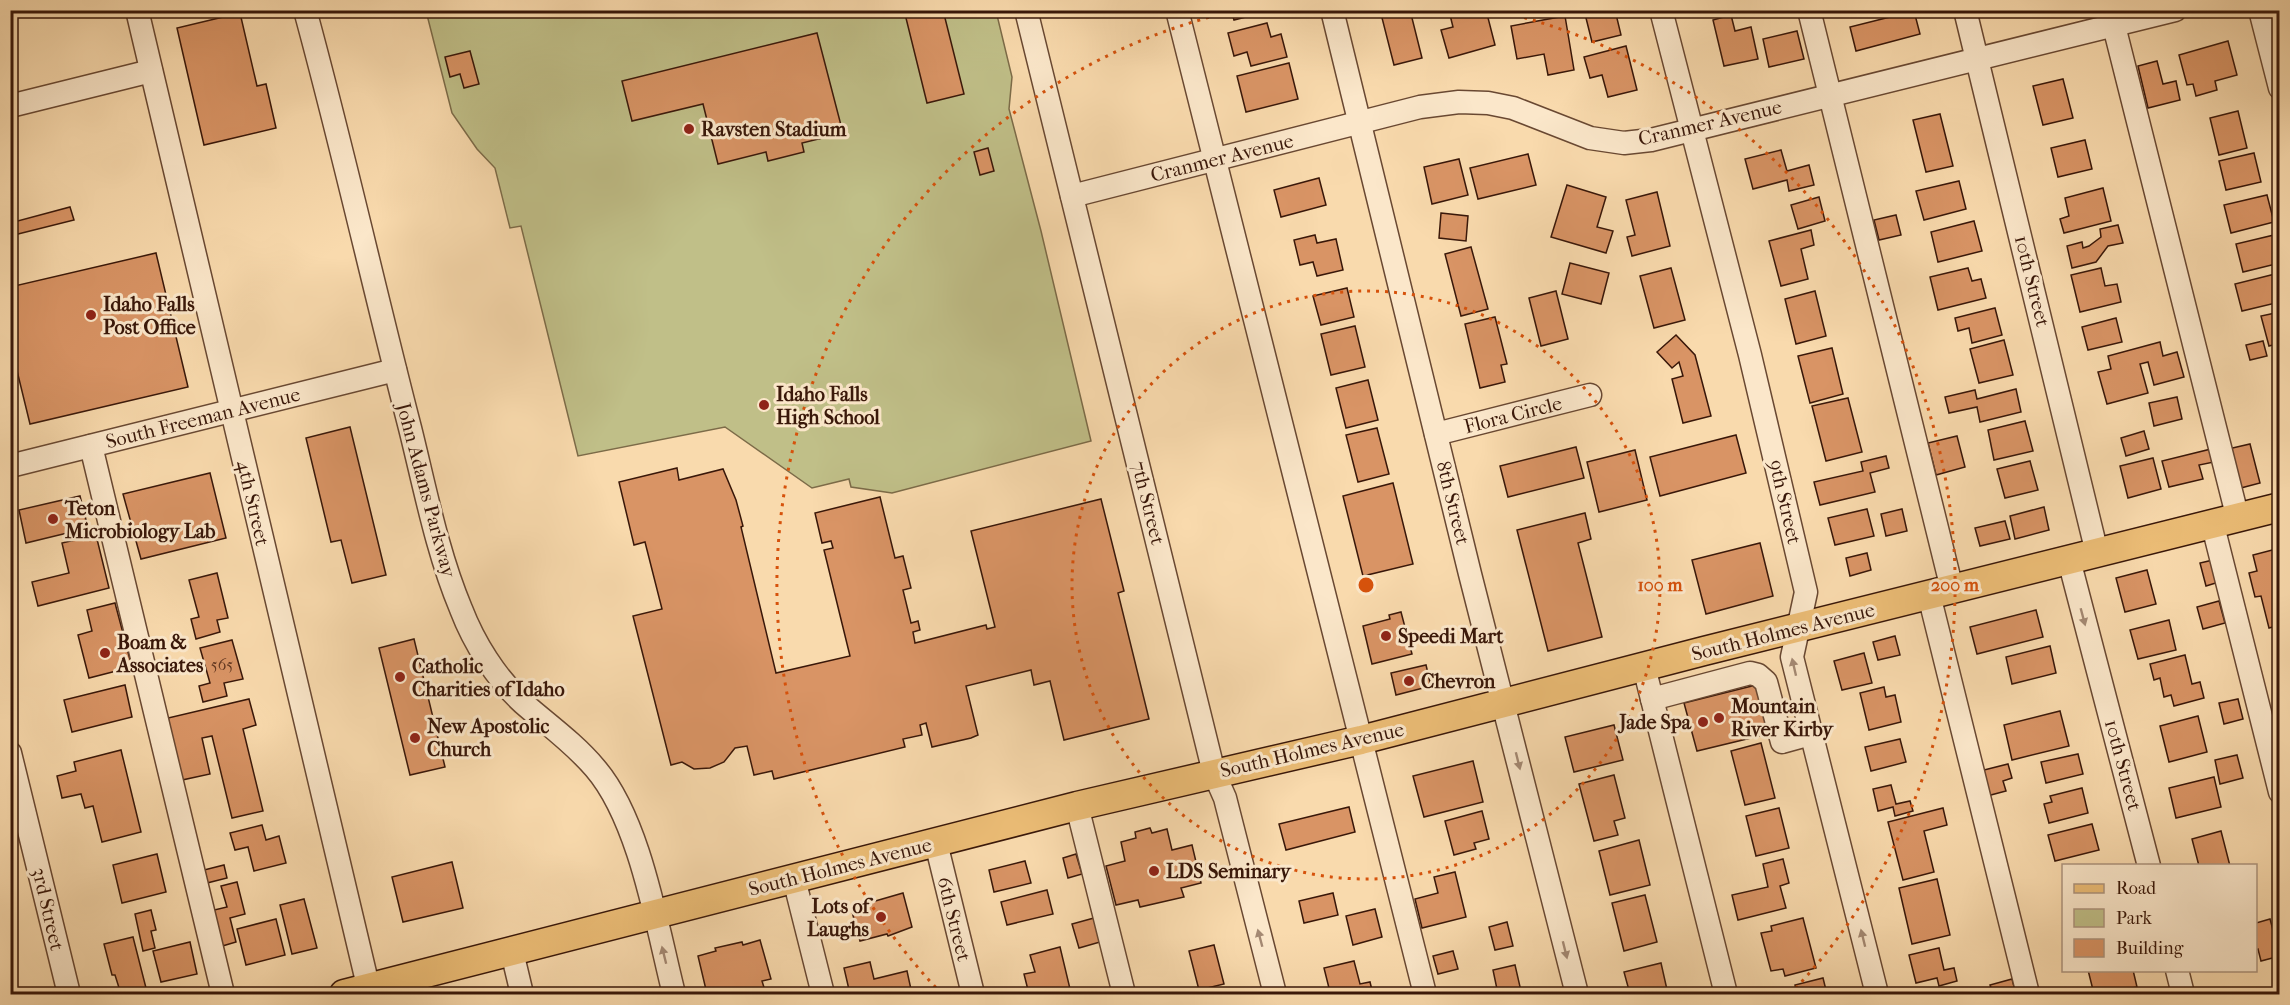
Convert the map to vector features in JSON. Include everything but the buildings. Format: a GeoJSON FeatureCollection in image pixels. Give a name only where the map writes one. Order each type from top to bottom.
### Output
{"type":"FeatureCollection","features":[{"type":"Feature","properties":{"kind":"main road","name":"South Holmes Avenue"},"geometry":{"type":"LineString","coordinates":[[361,992],[1077,806],[1361,740],[1704,651],[2280,507]]}},
{"type":"Feature","properties":{"kind":"street","name":"4th Street"},"geometry":{"type":"LineString","coordinates":[[137,10],[231,411],[361,992]]}},
{"type":"Feature","properties":{"kind":"street","name":"John Adams Parkway"},"geometry":{"type":"LineString","coordinates":[[305,10],[342,150],[394,370],[448,575],[461,611],[495,670],[520,700],[596,768],[618,802],[633,837],[674,994]]}},
{"type":"Feature","properties":{"kind":"street","name":"7th Street"},"geometry":{"type":"LineString","coordinates":[[1026,10],[1214,773],[1225,798],[1275,994]]}},
{"type":"Feature","properties":{"kind":"street"},"geometry":{"type":"LineString","coordinates":[[1177,10],[1425,994]]}},
{"type":"Feature","properties":{"kind":"street","name":"8th Street"},"geometry":{"type":"LineString","coordinates":[[1332,10],[1577,994]]}},
{"type":"Feature","properties":{"kind":"street","name":"9th Street"},"geometry":{"type":"LineString","coordinates":[[1661,10],[1750,354],[1806,592],[1792,657],[1877,994]]}},
{"type":"Feature","properties":{"kind":"street"},"geometry":{"type":"LineString","coordinates":[[1809,10],[1941,592],[2028,994]]}},
{"type":"Feature","properties":{"kind":"street","name":"10th Street"},"geometry":{"type":"LineString","coordinates":[[1965,10],[2097,553]]}},
{"type":"Feature","properties":{"kind":"street","name":"Cranmer Avenue"},"geometry":{"type":"LineString","coordinates":[[1072,196],[1420,107],[1459,102],[1513,108],[1590,138],[1624,143],[1651,140],[1829,94],[1978,60],[2112,19],[2175,10]]}},
{"type":"Feature","properties":{"kind":"street"},"geometry":{"type":"LineString","coordinates":[[2260,10],[2280,88]]}},
{"type":"Feature","properties":{"kind":"street"},"geometry":{"type":"LineString","coordinates":[[2112,19],[2225,522],[2280,792]]}},
{"type":"Feature","properties":{"kind":"street"},"geometry":{"type":"LineString","coordinates":[[10,106],[152,71]]}},
{"type":"Feature","properties":{"kind":"street","name":"South Freeman Avenue"},"geometry":{"type":"LineString","coordinates":[[10,466],[394,370]]}},
{"type":"Feature","properties":{"kind":"street","name":"Flora Circle"},"geometry":{"type":"LineString","coordinates":[[1436,434],[1590,395]]}},
{"type":"Feature","properties":{"kind":"street"},"geometry":{"type":"LineString","coordinates":[[91,446],[223,994]]}},
{"type":"Feature","properties":{"kind":"street","name":"10th Street"},"geometry":{"type":"LineString","coordinates":[[2068,560],[2148,864]]}},
{"type":"Feature","properties":{"kind":"street"},"geometry":{"type":"LineString","coordinates":[[1704,651],[1711,683]]}},
{"type":"Feature","properties":{"kind":"street"},"geometry":{"type":"LineString","coordinates":[[1644,667],[1726,994]]}},
{"type":"Feature","properties":{"kind":"street"},"geometry":{"type":"LineString","coordinates":[[1652,699],[1750,673],[1758,675],[1766,682],[1782,742],[1811,734]]}},
{"type":"Feature","properties":{"kind":"street"},"geometry":{"type":"LineString","coordinates":[[1771,700],[1801,693]]}},
{"type":"Feature","properties":{"kind":"street","name":"3rd Street"},"geometry":{"type":"LineString","coordinates":[[10,753],[69,994]]}},
{"type":"Feature","properties":{"kind":"street"},"geometry":{"type":"LineString","coordinates":[[1077,806],[1124,994]]}},
{"type":"Feature","properties":{"kind":"street","name":"6th Street"},"geometry":{"type":"LineString","coordinates":[[936,843],[973,994]]}},
{"type":"Feature","properties":{"kind":"street"},"geometry":{"type":"LineString","coordinates":[[794,879],[823,994]]}},
{"type":"Feature","properties":{"kind":"street"},"geometry":{"type":"LineString","coordinates":[[512,952],[522,994]]}},
{"type":"Feature","properties":{"kind":"street"},"geometry":{"type":"LineString","coordinates":[[2178,972],[2184,994]]}},
{"type":"Feature","properties":{"kind":"green space"},"geometry":{"type":"Polygon","coordinates":[[[426,11],[996,11],[1012,77],[1009,109],[1041,231],[1091,441],[892,493],[851,487],[849,479],[812,488],[725,427],[578,456],[521,226],[510,228],[495,168],[477,149],[452,113],[426,11]]]}},
{"type":"Feature","properties":{"kind":"place","name":"Ravsten Stadium"},"geometry":{"type":"Point","coordinates":[689,129]}},
{"type":"Feature","properties":{"kind":"place","name":"Idaho Falls Post Office"},"geometry":{"type":"Point","coordinates":[91,315]}},
{"type":"Feature","properties":{"kind":"place","name":"Idaho Falls High School"},"geometry":{"type":"Point","coordinates":[764,405]}},
{"type":"Feature","properties":{"kind":"place","name":"Teton Microbiology Lab"},"geometry":{"type":"Point","coordinates":[53,519]}},
{"type":"Feature","properties":{"kind":"place","name":"Speedi Mart"},"geometry":{"type":"Point","coordinates":[1386,636]}},
{"type":"Feature","properties":{"kind":"place","name":"Boam & Associates"},"geometry":{"type":"Point","coordinates":[105,653]}},
{"type":"Feature","properties":{"kind":"place","name":"Catholic Charities of Idaho"},"geometry":{"type":"Point","coordinates":[400,677]}},
{"type":"Feature","properties":{"kind":"place","name":"Chevron"},"geometry":{"type":"Point","coordinates":[1409,681]}},
{"type":"Feature","properties":{"kind":"place","name":"Mountain River Kirby"},"geometry":{"type":"Point","coordinates":[1719,718]}},
{"type":"Feature","properties":{"kind":"place","name":"Jade Spa"},"geometry":{"type":"Point","coordinates":[1703,722]}},
{"type":"Feature","properties":{"kind":"place","name":"New Apostolic Church"},"geometry":{"type":"Point","coordinates":[415,738]}},
{"type":"Feature","properties":{"kind":"place","name":"LDS Seminary"},"geometry":{"type":"Point","coordinates":[1154,871]}},
{"type":"Feature","properties":{"kind":"place","name":"Lots of Laughs"},"geometry":{"type":"Point","coordinates":[881,917]}}]}
